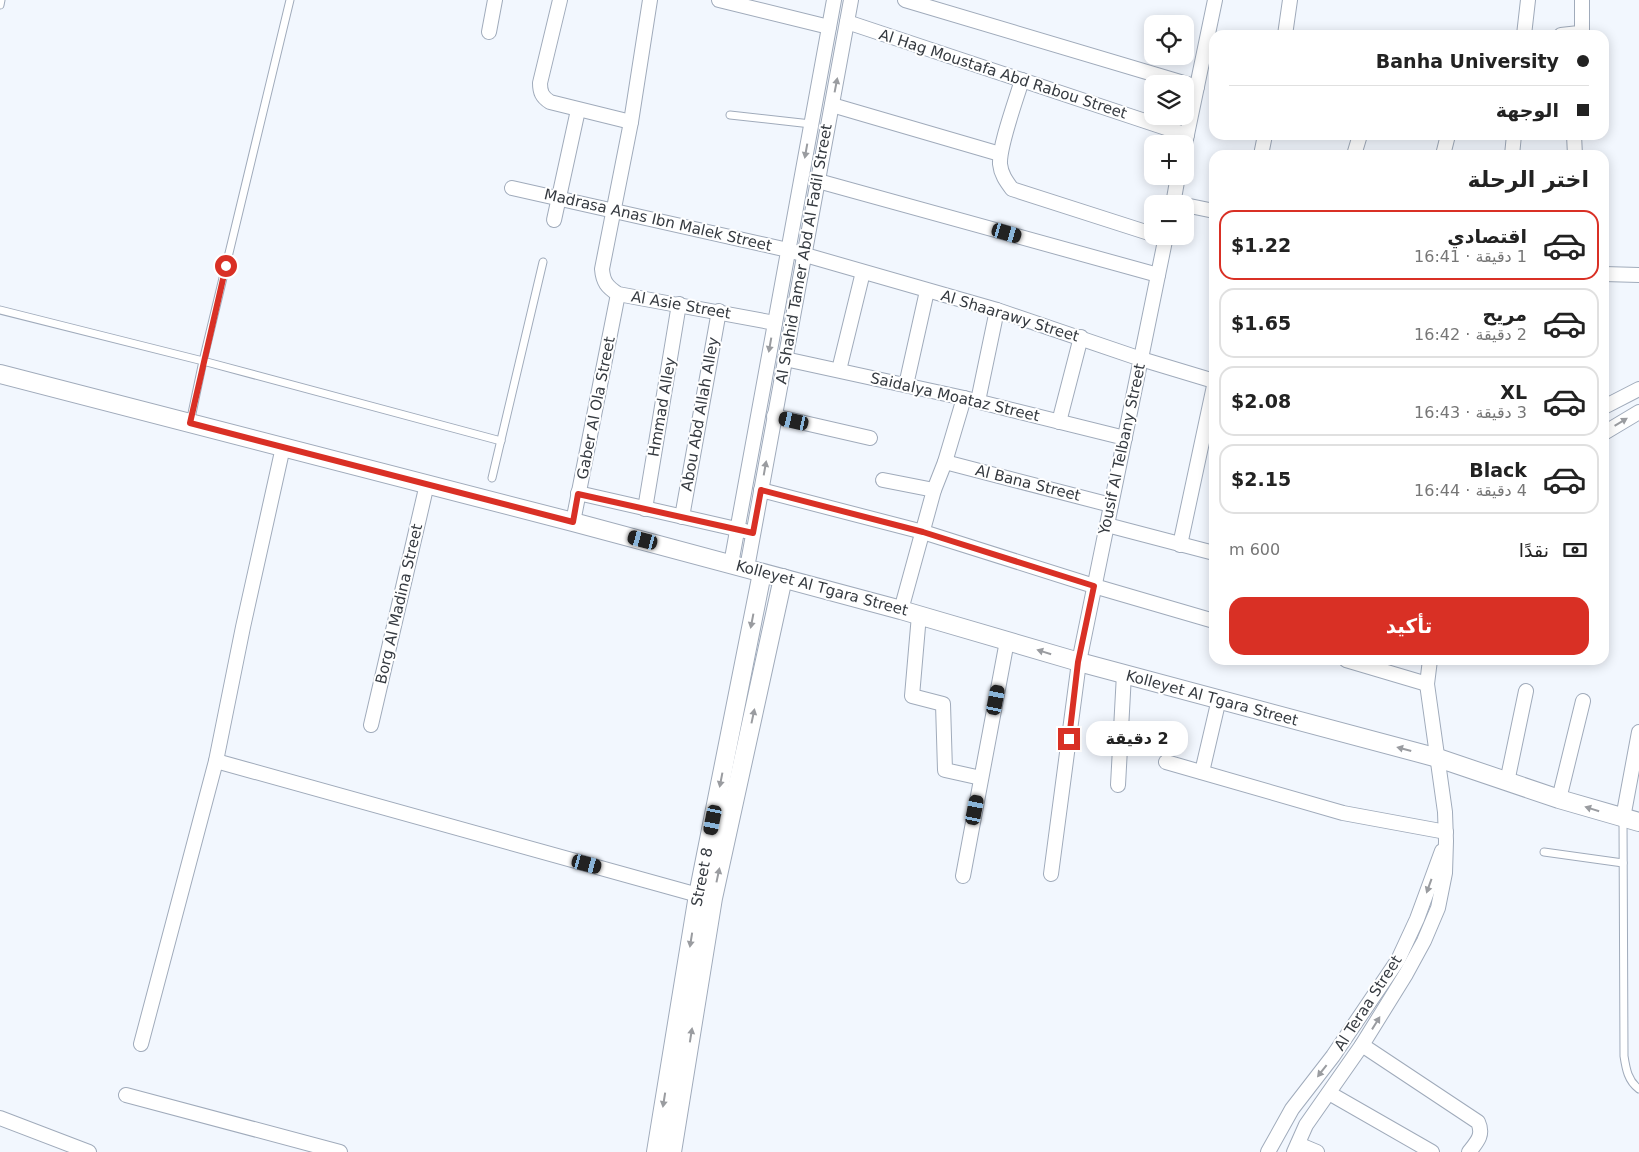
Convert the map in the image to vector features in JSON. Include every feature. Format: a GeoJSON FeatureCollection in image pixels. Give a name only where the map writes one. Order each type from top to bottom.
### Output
{"type":"FeatureCollection","features":[{"type":"Feature","properties":{"kind":"street"},"geometry":{"type":"LineString","coordinates":[[489,32],[495,0]]}},
{"type":"Feature","properties":{"kind":"street"},"geometry":{"type":"LineString","coordinates":[[560,0],[540,83],[540,91],[544,98],[550,102],[578,110],[631,122]]}},
{"type":"Feature","properties":{"kind":"street"},"geometry":{"type":"LineString","coordinates":[[614,210],[631,122],[650,0]]}},
{"type":"Feature","properties":{"kind":"street","name":"Al Shahid Tamer Abd Al Fadil Street"},"geometry":{"type":"LineString","coordinates":[[746,568],[736,529],[834,0]]}},
{"type":"Feature","properties":{"kind":"street","name":"Al Shahid Tamer Abd Al Fadil Street"},"geometry":{"type":"LineString","coordinates":[[746,568],[851,0]]}},
{"type":"Feature","properties":{"kind":"street"},"geometry":{"type":"LineString","coordinates":[[905,0],[1197,87]]}},
{"type":"Feature","properties":{"kind":"street"},"geometry":{"type":"LineString","coordinates":[[1211,30],[1215,0]]}},
{"type":"Feature","properties":{"kind":"street"},"geometry":{"type":"LineString","coordinates":[[1286,30],[1290,0]]}},
{"type":"Feature","properties":{"kind":"street"},"geometry":{"type":"LineString","coordinates":[[1525,30],[1528,0]]}},
{"type":"Feature","properties":{"kind":"street"},"geometry":{"type":"LineString","coordinates":[[1582,0],[1582,30]]}},
{"type":"Feature","properties":{"kind":"street"},"geometry":{"type":"LineString","coordinates":[[728,1],[829,27]]}},
{"type":"Feature","properties":{"kind":"street","name":"Al Hag Moustafa Abd Rabou Street"},"geometry":{"type":"LineString","coordinates":[[847,22],[1022,80],[1175,135]]}},
{"type":"Feature","properties":{"kind":"street"},"geometry":{"type":"LineString","coordinates":[[1187,135],[1209,42]]}},
{"type":"Feature","properties":{"kind":"street"},"geometry":{"type":"LineString","coordinates":[[1022,80],[1000,154],[1005,180],[1012,189],[1144,231]]}},
{"type":"Feature","properties":{"kind":"street"},"geometry":{"type":"LineString","coordinates":[[832,105],[1000,154]]}},
{"type":"Feature","properties":{"kind":"street"},"geometry":{"type":"LineString","coordinates":[[554,220],[578,110]]}},
{"type":"Feature","properties":{"kind":"street"},"geometry":{"type":"LineString","coordinates":[[818,181],[1158,275]]}},
{"type":"Feature","properties":{"kind":"street","name":"Madrasa Anas Ibn Malek Street"},"geometry":{"type":"LineString","coordinates":[[512,188],[804,254]]}},
{"type":"Feature","properties":{"kind":"street"},"geometry":{"type":"LineString","coordinates":[[1194,208],[1209,211]]}},
{"type":"Feature","properties":{"kind":"street","name":"Al Asie Street"},"geometry":{"type":"LineString","coordinates":[[614,210],[602,269],[603,279],[608,288],[618,294],[775,323]]}},
{"type":"Feature","properties":{"kind":"street","name":"Yousif Al Telbany Street"},"geometry":{"type":"LineString","coordinates":[[1052,874],[1078,662],[1158,275],[1160,245]]}},
{"type":"Feature","properties":{"kind":"street","name":"Al Shaarawy Street"},"geometry":{"type":"LineString","coordinates":[[804,254],[998,310],[1209,379]]}},
{"type":"Feature","properties":{"kind":"street"},"geometry":{"type":"LineString","coordinates":[[840,370],[863,272]]}},
{"type":"Feature","properties":{"kind":"street"},"geometry":{"type":"LineString","coordinates":[[1609,274],[1639,276]]}},
{"type":"Feature","properties":{"kind":"street"},"geometry":{"type":"LineString","coordinates":[[906,385],[927,291]]}},
{"type":"Feature","properties":{"kind":"street","name":"Gaber Al Ola Street"},"geometry":{"type":"LineString","coordinates":[[573,522],[618,294]]}},
{"type":"Feature","properties":{"kind":"street","name":"Hmmad Alley"},"geometry":{"type":"LineString","coordinates":[[644,509],[680,304]]}},
{"type":"Feature","properties":{"kind":"street"},"geometry":{"type":"LineString","coordinates":[[978,401],[998,310]]}},
{"type":"Feature","properties":{"kind":"street","name":"Abou Abd Allah Alley"},"geometry":{"type":"LineString","coordinates":[[682,517],[719,312]]}},
{"type":"Feature","properties":{"kind":"street"},"geometry":{"type":"LineString","coordinates":[[1059,422],[1081,337]]}},
{"type":"Feature","properties":{"kind":"street","name":"Saidalya Moataz Street"},"geometry":{"type":"LineString","coordinates":[[785,358],[978,401],[1125,438]]}},
{"type":"Feature","properties":{"kind":"street","name":"Kolleyet Al Tgara Street"},"geometry":{"type":"LineString","coordinates":[[0,374],[573,522],[901,610],[1078,662],[1438,758],[1559,799],[1631,820]]}},
{"type":"Feature","properties":{"kind":"street"},"geometry":{"type":"LineString","coordinates":[[1609,404],[1639,389]]}},
{"type":"Feature","properties":{"kind":"street"},"geometry":{"type":"LineString","coordinates":[[901,610],[934,490],[945,462],[964,398]]}},
{"type":"Feature","properties":{"kind":"street"},"geometry":{"type":"LineString","coordinates":[[1180,544],[1209,409]]}},
{"type":"Feature","properties":{"kind":"street"},"geometry":{"type":"LineString","coordinates":[[1609,430],[1639,412]]}},
{"type":"Feature","properties":{"kind":"street"},"geometry":{"type":"LineString","coordinates":[[774,416],[870,438]]}},
{"type":"Feature","properties":{"kind":"street"},"geometry":{"type":"LineString","coordinates":[[141,1044],[216,761],[243,627],[283,447]]}},
{"type":"Feature","properties":{"kind":"street","name":"Al Bana Street"},"geometry":{"type":"LineString","coordinates":[[945,462],[1111,505]]}},
{"type":"Feature","properties":{"kind":"street"},"geometry":{"type":"LineString","coordinates":[[883,480],[934,490]]}},
{"type":"Feature","properties":{"kind":"street","name":"Borg Al Madina Street"},"geometry":{"type":"LineString","coordinates":[[371,725],[427,484]]}},
{"type":"Feature","properties":{"kind":"street"},"geometry":{"type":"LineString","coordinates":[[761,490],[923,532],[1094,586],[1209,620]]}},
{"type":"Feature","properties":{"kind":"street"},"geometry":{"type":"LineString","coordinates":[[578,494],[753,533]]}},
{"type":"Feature","properties":{"kind":"street"},"geometry":{"type":"LineString","coordinates":[[1107,525],[1209,552]]}},
{"type":"Feature","properties":{"kind":"street","name":"Street 8"},"geometry":{"type":"LineString","coordinates":[[672,1152],[694,971],[698,895],[746,568]]}},
{"type":"Feature","properties":{"kind":"street","name":"Street 8"},"geometry":{"type":"LineString","coordinates":[[656,1152],[694,971],[713,898],[783,578]]}},
{"type":"Feature","properties":{"kind":"street"},"geometry":{"type":"LineString","coordinates":[[919,615],[912,696],[943,704],[945,770],[982,778]]}},
{"type":"Feature","properties":{"kind":"street"},"geometry":{"type":"LineString","coordinates":[[963,876],[1007,641]]}},
{"type":"Feature","properties":{"kind":"street"},"geometry":{"type":"LineString","coordinates":[[1363,665],[1427,684]]}},
{"type":"Feature","properties":{"kind":"street","name":"Al Teraa Street"},"geometry":{"type":"LineString","coordinates":[[1296,1148],[1306,1125],[1362,1045],[1406,974],[1424,941],[1438,908],[1445,873],[1446,836],[1445,812],[1427,684],[1429,665]]}},
{"type":"Feature","properties":{"kind":"street"},"geometry":{"type":"LineString","coordinates":[[1118,785],[1124,674]]}},
{"type":"Feature","properties":{"kind":"street"},"geometry":{"type":"LineString","coordinates":[[1507,782],[1526,691]]}},
{"type":"Feature","properties":{"kind":"street"},"geometry":{"type":"LineString","coordinates":[[1202,772],[1218,699]]}},
{"type":"Feature","properties":{"kind":"street"},"geometry":{"type":"LineString","coordinates":[[1559,799],[1583,701]]}},
{"type":"Feature","properties":{"kind":"street"},"geometry":{"type":"LineString","coordinates":[[1631,820],[1639,732]]}},
{"type":"Feature","properties":{"kind":"street"},"geometry":{"type":"LineString","coordinates":[[216,761],[698,895]]}},
{"type":"Feature","properties":{"kind":"street"},"geometry":{"type":"LineString","coordinates":[[1166,762],[1297,800],[1446,836]]}},
{"type":"Feature","properties":{"kind":"street","name":"Al Teraa Street"},"geometry":{"type":"LineString","coordinates":[[1268,1152],[1278,1131],[1292,1109],[1333,1056],[1398,960],[1417,919],[1446,836]]}},
{"type":"Feature","properties":{"kind":"street"},"geometry":{"type":"LineString","coordinates":[[1362,1045],[1474,1118],[1478,1122],[1481,1133],[1479,1139],[1469,1152]]}},
{"type":"Feature","properties":{"kind":"street"},"geometry":{"type":"LineString","coordinates":[[1329,1093],[1432,1152]]}},
{"type":"Feature","properties":{"kind":"street"},"geometry":{"type":"LineString","coordinates":[[126,1095],[340,1152]]}},
{"type":"Feature","properties":{"kind":"street"},"geometry":{"type":"LineString","coordinates":[[0,1118],[89,1152]]}},
{"type":"Feature","properties":{"kind":"street"},"geometry":{"type":"LineString","coordinates":[[1296,1148],[1317,1152]]}},
{"type":"Feature","properties":{"kind":"lane"},"geometry":{"type":"LineString","coordinates":[[0,5],[1,0]]}},
{"type":"Feature","properties":{"kind":"lane"},"geometry":{"type":"LineString","coordinates":[[190,423],[203,361],[290,0]]}},
{"type":"Feature","properties":{"kind":"lane"},"geometry":{"type":"LineString","coordinates":[[730,115],[811,124]]}},
{"type":"Feature","properties":{"kind":"lane"},"geometry":{"type":"LineString","coordinates":[[492,478],[544,262]]}},
{"type":"Feature","properties":{"kind":"lane"},"geometry":{"type":"LineString","coordinates":[[0,310],[203,361],[501,441]]}},
{"type":"Feature","properties":{"kind":"lane"},"geometry":{"type":"LineString","coordinates":[[1631,820],[1623,863],[1624,1056],[1626,1072],[1634,1085],[1639,1089]]}},
{"type":"Feature","properties":{"kind":"lane"},"geometry":{"type":"LineString","coordinates":[[1544,852],[1623,863]]}},
{"type":"Feature","properties":{"kind":"route"},"geometry":{"type":"LineString","coordinates":[[226,266],[190,423],[573,522],[578,494],[753,533],[761,490],[923,532],[1094,586],[1078,662],[1069,739]]}}]}
